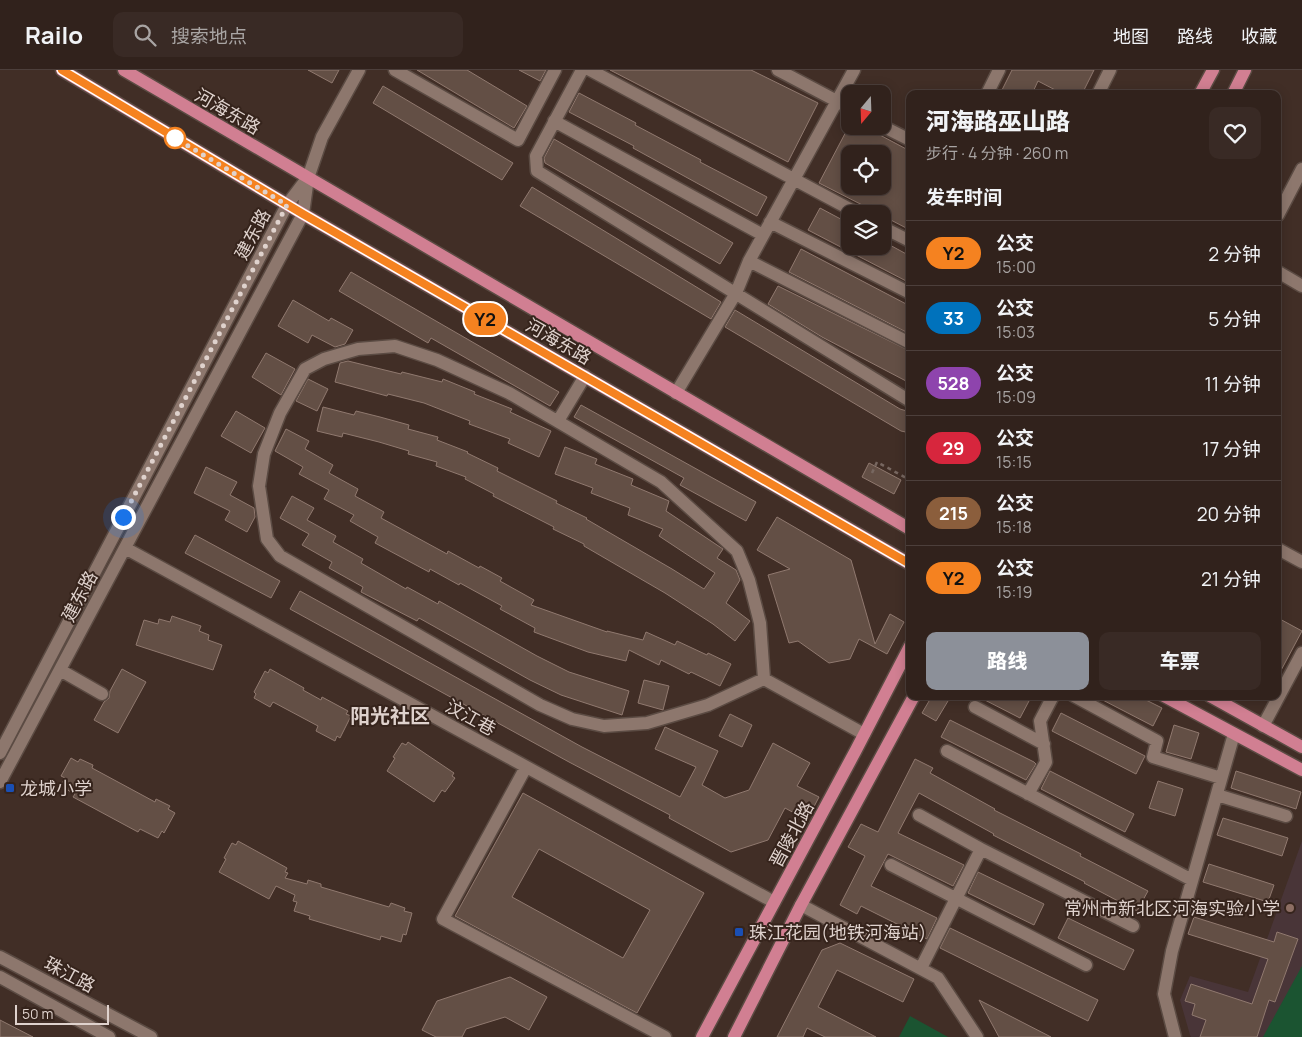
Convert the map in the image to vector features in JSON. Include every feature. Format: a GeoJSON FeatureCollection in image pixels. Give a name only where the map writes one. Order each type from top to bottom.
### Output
{"type":"FeatureCollection","features":[{"type":"Feature","properties":{"kind":"main road","name":"河海东路"},"geometry":{"type":"LineString","coordinates":[[62,70],[287,205],[906,562]]}},
{"type":"Feature","properties":{"kind":"main road","name":"河海东路"},"geometry":{"type":"LineString","coordinates":[[124,70],[906,527]]}},
{"type":"Feature","properties":{"kind":"main road"},"geometry":{"type":"LineString","coordinates":[[1202,90],[1213,70]]}},
{"type":"Feature","properties":{"kind":"main road"},"geometry":{"type":"LineString","coordinates":[[1235,90],[1245,70]]}},
{"type":"Feature","properties":{"kind":"main road","name":"晋陵北路"},"geometry":{"type":"LineString","coordinates":[[702,1037],[906,654]]}},
{"type":"Feature","properties":{"kind":"main road"},"geometry":{"type":"LineString","coordinates":[[734,1037],[801,905],[912,700]]}},
{"type":"Feature","properties":{"kind":"main road"},"geometry":{"type":"LineString","coordinates":[[1171,700],[1302,770]]}},
{"type":"Feature","properties":{"kind":"main road"},"geometry":{"type":"LineString","coordinates":[[1217,700],[1302,747]]}},
{"type":"Feature","properties":{"kind":"street"},"geometry":{"type":"LineString","coordinates":[[308,178],[322,137],[359,70]]}},
{"type":"Feature","properties":{"kind":"street"},"geometry":{"type":"LineString","coordinates":[[395,70],[518,140],[555,70]]}},
{"type":"Feature","properties":{"kind":"street"},"geometry":{"type":"LineString","coordinates":[[582,70],[536,156],[537,171],[906,398]]}},
{"type":"Feature","properties":{"kind":"street"},"geometry":{"type":"LineString","coordinates":[[590,70],[842,205]]}},
{"type":"Feature","properties":{"kind":"street"},"geometry":{"type":"LineString","coordinates":[[778,70],[841,103]]}},
{"type":"Feature","properties":{"kind":"street"},"geometry":{"type":"LineString","coordinates":[[676,393],[736,292],[763,234],[854,70]]}},
{"type":"Feature","properties":{"kind":"street"},"geometry":{"type":"LineString","coordinates":[[989,90],[999,70]]}},
{"type":"Feature","properties":{"kind":"street"},"geometry":{"type":"LineString","coordinates":[[1100,90],[1110,70]]}},
{"type":"Feature","properties":{"kind":"street"},"geometry":{"type":"LineString","coordinates":[[554,121],[763,234]]}},
{"type":"Feature","properties":{"kind":"street"},"geometry":{"type":"LineString","coordinates":[[891,130],[906,138]]}},
{"type":"Feature","properties":{"kind":"street"},"geometry":{"type":"LineString","coordinates":[[1281,209],[1302,169]]}},
{"type":"Feature","properties":{"kind":"street","name":"建东路"},"geometry":{"type":"LineString","coordinates":[[0,753],[287,205],[308,178]]}},
{"type":"Feature","properties":{"kind":"street","name":"建东路"},"geometry":{"type":"LineString","coordinates":[[0,782],[303,214],[308,178]]}},
{"type":"Feature","properties":{"kind":"street"},"geometry":{"type":"LineString","coordinates":[[770,222],[906,291]]}},
{"type":"Feature","properties":{"kind":"street"},"geometry":{"type":"LineString","coordinates":[[891,231],[906,239]]}},
{"type":"Feature","properties":{"kind":"street"},"geometry":{"type":"LineString","coordinates":[[749,261],[906,340]]}},
{"type":"Feature","properties":{"kind":"street"},"geometry":{"type":"LineString","coordinates":[[1281,274],[1302,286]]}},
{"type":"Feature","properties":{"kind":"street"},"geometry":{"type":"LineString","coordinates":[[395,346],[437,360],[509,392],[661,482],[737,551],[749,580],[760,623],[764,679],[708,705],[647,723],[604,726],[572,719],[540,705],[280,556],[267,539],[258,486],[264,454],[280,413],[305,370],[324,360],[358,349],[395,346]]}},
{"type":"Feature","properties":{"kind":"street"},"geometry":{"type":"LineString","coordinates":[[558,422],[585,376]]}},
{"type":"Feature","properties":{"kind":"street","name":"汶江巷"},"geometry":{"type":"LineString","coordinates":[[124,548],[774,902]]}},
{"type":"Feature","properties":{"kind":"street"},"geometry":{"type":"LineString","coordinates":[[1281,551],[1302,562]]}},
{"type":"Feature","properties":{"kind":"street"},"geometry":{"type":"LineString","coordinates":[[1281,692],[1302,653]]}},
{"type":"Feature","properties":{"kind":"street"},"geometry":{"type":"LineString","coordinates":[[60,670],[102,694]]}},
{"type":"Feature","properties":{"kind":"street"},"geometry":{"type":"LineString","coordinates":[[764,679],[864,734]]}},
{"type":"Feature","properties":{"kind":"street"},"geometry":{"type":"LineString","coordinates":[[1028,794],[1046,762],[1040,721],[1051,700]]}},
{"type":"Feature","properties":{"kind":"street"},"geometry":{"type":"LineString","coordinates":[[1081,700],[1157,741],[1153,757],[1221,778]]}},
{"type":"Feature","properties":{"kind":"street"},"geometry":{"type":"LineString","coordinates":[[1263,726],[1277,700]]}},
{"type":"Feature","properties":{"kind":"street"},"geometry":{"type":"LineString","coordinates":[[975,707],[1044,744]]}},
{"type":"Feature","properties":{"kind":"street"},"geometry":{"type":"LineString","coordinates":[[1175,1037],[1164,994],[1172,951],[1234,734]]}},
{"type":"Feature","properties":{"kind":"street"},"geometry":{"type":"LineString","coordinates":[[947,751],[1192,880]]}},
{"type":"Feature","properties":{"kind":"street"},"geometry":{"type":"LineString","coordinates":[[526,767],[443,920],[664,1037]]}},
{"type":"Feature","properties":{"kind":"street"},"geometry":{"type":"LineString","coordinates":[[1217,795],[1286,816]]}},
{"type":"Feature","properties":{"kind":"street"},"geometry":{"type":"LineString","coordinates":[[919,815],[981,849],[1133,926]]}},
{"type":"Feature","properties":{"kind":"street"},"geometry":{"type":"LineString","coordinates":[[921,968],[981,849]]}},
{"type":"Feature","properties":{"kind":"street"},"geometry":{"type":"LineString","coordinates":[[891,865],[1086,965]]}},
{"type":"Feature","properties":{"kind":"street"},"geometry":{"type":"LineString","coordinates":[[801,905],[938,978],[977,1037]]}},
{"type":"Feature","properties":{"kind":"street","name":"珠江路"},"geometry":{"type":"LineString","coordinates":[[0,957],[151,1037]]}},
{"type":"Feature","properties":{"kind":"street","name":"珠江路"},"geometry":{"type":"LineString","coordinates":[[0,977],[109,1037]]}},
{"type":"Feature","properties":{"kind":"path"},"geometry":{"type":"LineString","coordinates":[[872,473],[877,462],[906,478]]}},
{"type":"Feature","properties":{"kind":"shaded area","name":"常州市新北区河海实验小学"},"geometry":{"type":"Polygon","coordinates":[[[1302,841],[1302,1037],[1191,1037],[1180,1000],[1190,976],[1248,992],[1302,841]]]}},
{"type":"Feature","properties":{"kind":"green space"},"geometry":{"type":"Polygon","coordinates":[[[1302,966],[1302,1037],[1263,1037],[1302,966]]]}},
{"type":"Feature","properties":{"kind":"green space"},"geometry":{"type":"Polygon","coordinates":[[[910,1016],[948,1037],[899,1037],[910,1016]]]}},
{"type":"Feature","properties":{"kind":"building"},"geometry":{"type":"Polygon","coordinates":[[[308,70],[339,70],[332,83],[308,70]]]}},
{"type":"Feature","properties":{"kind":"building"},"geometry":{"type":"Polygon","coordinates":[[[417,70],[467,70],[527,106],[514,128],[417,70]]]}},
{"type":"Feature","properties":{"kind":"building"},"geometry":{"type":"Polygon","coordinates":[[[519,70],[546,70],[540,81],[519,70]]]}},
{"type":"Feature","properties":{"kind":"building"},"geometry":{"type":"Polygon","coordinates":[[[610,70],[751,70],[818,103],[788,162],[610,70]]]}},
{"type":"Feature","properties":{"kind":"building"},"geometry":{"type":"Polygon","coordinates":[[[1012,70],[1094,70],[1084,90],[1055,90],[1038,81],[1034,90],[1002,90],[1012,70]]]}},
{"type":"Feature","properties":{"kind":"building"},"geometry":{"type":"Polygon","coordinates":[[[383,86],[513,163],[502,180],[373,103],[383,86]]]}},
{"type":"Feature","properties":{"kind":"building"},"geometry":{"type":"Polygon","coordinates":[[[579,93],[701,160],[700,162],[767,197],[757,216],[633,148],[634,146],[569,112],[579,93]]]}},
{"type":"Feature","properties":{"kind":"building"},"geometry":{"type":"Polygon","coordinates":[[[844,135],[880,135],[906,149],[906,228],[891,220],[891,205],[862,205],[843,195],[891,195],[891,145],[841,145],[841,194],[819,183],[844,135]]]}},
{"type":"Feature","properties":{"kind":"building"},"geometry":{"type":"Polygon","coordinates":[[[554,139],[733,243],[720,264],[545,163],[544,158],[554,139]]]}},
{"type":"Feature","properties":{"kind":"building"},"geometry":{"type":"Polygon","coordinates":[[[532,187],[721,302],[711,319],[520,206],[532,187]]]}},
{"type":"Feature","properties":{"kind":"building"},"geometry":{"type":"Polygon","coordinates":[[[820,208],[841,219],[841,247],[808,230],[820,208]]]}},
{"type":"Feature","properties":{"kind":"building"},"geometry":{"type":"Polygon","coordinates":[[[891,246],[906,254],[906,281],[856,255],[891,255],[891,246]]]}},
{"type":"Feature","properties":{"kind":"building"},"geometry":{"type":"Polygon","coordinates":[[[801,249],[906,304],[906,332],[789,272],[801,249]]]}},
{"type":"Feature","properties":{"kind":"building"},"geometry":{"type":"Polygon","coordinates":[[[351,272],[559,392],[550,406],[431,338],[428,343],[339,291],[351,272]]]}},
{"type":"Feature","properties":{"kind":"building"},"geometry":{"type":"Polygon","coordinates":[[[778,286],[906,349],[906,381],[822,337],[768,304],[778,286]]]}},
{"type":"Feature","properties":{"kind":"building"},"geometry":{"type":"Polygon","coordinates":[[[293,300],[329,321],[331,318],[353,330],[345,344],[335,347],[312,335],[308,343],[278,326],[293,300]]]}},
{"type":"Feature","properties":{"kind":"building"},"geometry":{"type":"Polygon","coordinates":[[[735,310],[906,411],[906,432],[901,431],[725,327],[735,310]]]}},
{"type":"Feature","properties":{"kind":"building"},"geometry":{"type":"Polygon","coordinates":[[[266,353],[295,369],[281,395],[252,377],[266,353]]]}},
{"type":"Feature","properties":{"kind":"building"},"geometry":{"type":"Polygon","coordinates":[[[348,361],[442,382],[443,379],[512,409],[510,412],[551,431],[539,457],[508,443],[510,439],[469,424],[470,421],[424,403],[388,394],[387,396],[335,382],[340,363],[348,361]]]}},
{"type":"Feature","properties":{"kind":"building"},"geometry":{"type":"Polygon","coordinates":[[[308,379],[328,389],[317,411],[296,401],[308,379]]]}},
{"type":"Feature","properties":{"kind":"building"},"geometry":{"type":"Polygon","coordinates":[[[581,405],[756,502],[746,521],[680,485],[684,478],[574,417],[581,405]]]}},
{"type":"Feature","properties":{"kind":"building"},"geometry":{"type":"Polygon","coordinates":[[[323,407],[354,415],[356,411],[380,417],[409,425],[408,429],[438,437],[437,440],[468,452],[498,468],[497,471],[587,518],[704,589],[715,573],[659,536],[663,529],[628,515],[630,508],[591,493],[593,488],[555,474],[565,447],[597,459],[595,464],[633,479],[631,485],[669,501],[666,511],[723,549],[717,558],[736,570],[740,580],[726,603],[750,621],[735,641],[713,624],[665,593],[584,546],[584,544],[493,496],[494,494],[465,479],[466,477],[436,466],[437,462],[408,454],[409,451],[379,442],[343,433],[342,437],[317,431],[323,407]]]}},
{"type":"Feature","properties":{"kind":"building"},"geometry":{"type":"Polygon","coordinates":[[[236,411],[265,428],[251,453],[221,436],[236,411]]]}},
{"type":"Feature","properties":{"kind":"building"},"geometry":{"type":"Polygon","coordinates":[[[286,429],[309,441],[305,449],[333,465],[329,473],[358,489],[355,496],[384,512],[381,518],[447,554],[448,551],[502,578],[500,581],[534,600],[531,605],[607,632],[643,640],[646,632],[675,645],[677,641],[731,664],[720,686],[691,672],[689,674],[661,660],[659,665],[629,650],[626,661],[588,652],[534,632],[535,628],[500,609],[502,606],[430,569],[429,572],[375,543],[378,537],[350,521],[354,515],[324,499],[329,490],[299,474],[303,467],[275,451],[286,429]]]}},
{"type":"Feature","properties":{"kind":"building"},"geometry":{"type":"Polygon","coordinates":[[[869,463],[901,480],[894,494],[862,477],[869,463]]]}},
{"type":"Feature","properties":{"kind":"building"},"geometry":{"type":"Polygon","coordinates":[[[206,467],[237,482],[230,495],[254,508],[255,517],[247,532],[225,520],[230,511],[194,493],[206,467]]]}},
{"type":"Feature","properties":{"kind":"building"},"geometry":{"type":"Polygon","coordinates":[[[292,496],[314,508],[307,520],[336,536],[333,542],[363,559],[361,563],[406,589],[407,587],[438,604],[439,601],[569,672],[629,691],[622,715],[561,695],[530,680],[419,618],[417,621],[361,592],[363,587],[329,568],[332,562],[302,545],[309,534],[280,518],[292,496]]]}},
{"type":"Feature","properties":{"kind":"building"},"geometry":{"type":"Polygon","coordinates":[[[777,517],[851,560],[875,644],[890,614],[904,622],[887,654],[859,639],[850,659],[829,663],[798,641],[789,643],[768,575],[790,569],[757,550],[777,517]]]}},
{"type":"Feature","properties":{"kind":"building"},"geometry":{"type":"Polygon","coordinates":[[[195,535],[280,581],[271,598],[185,553],[195,535]]]}},
{"type":"Feature","properties":{"kind":"building"},"geometry":{"type":"Polygon","coordinates":[[[300,591],[582,747],[680,797],[696,767],[655,749],[665,727],[718,751],[702,785],[725,798],[749,790],[773,743],[810,763],[797,786],[819,797],[807,820],[785,808],[768,840],[731,852],[669,818],[670,815],[569,762],[290,609],[300,591]]]}},
{"type":"Feature","properties":{"kind":"building"},"geometry":{"type":"Polygon","coordinates":[[[172,616],[201,626],[199,631],[209,635],[208,640],[222,645],[213,670],[136,645],[144,620],[158,624],[159,619],[170,622],[172,616]]]}},
{"type":"Feature","properties":{"kind":"building"},"geometry":{"type":"Polygon","coordinates":[[[1281,620],[1302,631],[1281,670],[1281,620]]]}},
{"type":"Feature","properties":{"kind":"building"},"geometry":{"type":"Polygon","coordinates":[[[122,669],[146,682],[118,733],[94,720],[104,702],[109,698],[110,691],[122,669]]]}},
{"type":"Feature","properties":{"kind":"building"},"geometry":{"type":"Polygon","coordinates":[[[270,669],[321,700],[322,697],[348,711],[346,714],[351,716],[340,738],[337,736],[335,741],[316,731],[318,726],[273,702],[270,707],[254,698],[256,694],[254,692],[265,671],[268,673],[270,669]]]}},
{"type":"Feature","properties":{"kind":"building"},"geometry":{"type":"Polygon","coordinates":[[[644,680],[669,686],[663,710],[638,703],[644,680]]]}},
{"type":"Feature","properties":{"kind":"building"},"geometry":{"type":"Polygon","coordinates":[[[930,700],[949,700],[936,721],[922,713],[930,700]]]}},
{"type":"Feature","properties":{"kind":"building"},"geometry":{"type":"Polygon","coordinates":[[[985,700],[1027,700],[1029,701],[1020,718],[985,700]]]}},
{"type":"Feature","properties":{"kind":"building"},"geometry":{"type":"Polygon","coordinates":[[[1103,700],[1146,700],[1162,708],[1153,726],[1103,700]]]}},
{"type":"Feature","properties":{"kind":"building"},"geometry":{"type":"Polygon","coordinates":[[[1061,713],[1145,756],[1136,774],[1052,731],[1061,713]]]}},
{"type":"Feature","properties":{"kind":"building"},"geometry":{"type":"Polygon","coordinates":[[[730,714],[752,725],[742,747],[719,736],[730,714]]]}},
{"type":"Feature","properties":{"kind":"building"},"geometry":{"type":"Polygon","coordinates":[[[950,720],[1034,762],[1036,764],[1026,780],[941,737],[950,720]]]}},
{"type":"Feature","properties":{"kind":"building"},"geometry":{"type":"Polygon","coordinates":[[[1174,725],[1199,733],[1191,759],[1166,752],[1174,725]]]}},
{"type":"Feature","properties":{"kind":"building"},"geometry":{"type":"Polygon","coordinates":[[[408,742],[454,773],[452,776],[455,778],[445,792],[442,790],[434,802],[387,771],[402,743],[406,745],[408,742]]]}},
{"type":"Feature","properties":{"kind":"building"},"geometry":{"type":"Polygon","coordinates":[[[71,758],[78,762],[80,759],[93,765],[92,768],[155,802],[156,799],[170,806],[168,809],[175,813],[164,833],[162,831],[158,838],[140,829],[138,832],[73,797],[75,794],[60,786],[65,778],[61,776],[71,758]]]}},
{"type":"Feature","properties":{"kind":"building"},"geometry":{"type":"Polygon","coordinates":[[[915,759],[933,768],[930,773],[994,810],[1081,854],[1080,856],[1148,891],[1137,911],[993,835],[919,793],[898,833],[964,865],[953,886],[888,854],[871,886],[937,918],[927,939],[861,906],[857,914],[840,905],[865,856],[848,847],[861,824],[878,832],[915,759]]]}},
{"type":"Feature","properties":{"kind":"building"},"geometry":{"type":"Polygon","coordinates":[[[1050,771],[1134,814],[1125,832],[1041,789],[1050,771]]]}},
{"type":"Feature","properties":{"kind":"building"},"geometry":{"type":"Polygon","coordinates":[[[1236,771],[1301,792],[1296,809],[1231,788],[1236,771]]]}},
{"type":"Feature","properties":{"kind":"building"},"geometry":{"type":"Polygon","coordinates":[[[1158,781],[1183,789],[1175,816],[1149,808],[1158,781]]]}},
{"type":"Feature","properties":{"kind":"building"},"geometry":{"type":"Polygon","coordinates":[[[523,793],[704,893],[637,1013],[455,916],[523,793]],[[539,849],[512,897],[623,958],[650,910],[539,849]]]}},
{"type":"Feature","properties":{"kind":"building"},"geometry":{"type":"Polygon","coordinates":[[[1223,818],[1288,838],[1282,856],[1217,835],[1223,818]]]}},
{"type":"Feature","properties":{"kind":"building"},"geometry":{"type":"Polygon","coordinates":[[[238,841],[287,868],[285,872],[288,873],[285,878],[307,884],[308,880],[321,884],[321,887],[389,907],[391,903],[405,908],[404,911],[412,913],[406,935],[403,934],[401,942],[381,936],[380,940],[309,919],[310,916],[294,911],[297,902],[293,901],[295,895],[276,886],[269,899],[219,872],[232,843],[236,845],[238,841]]]}},
{"type":"Feature","properties":{"kind":"building"},"geometry":{"type":"Polygon","coordinates":[[[1209,864],[1274,885],[1268,902],[1203,882],[1209,864]]]}},
{"type":"Feature","properties":{"kind":"building"},"geometry":{"type":"Polygon","coordinates":[[[978,872],[1044,904],[1034,925],[968,893],[978,872]]]}},
{"type":"Feature","properties":{"kind":"building"},"geometry":{"type":"Polygon","coordinates":[[[1194,917],[1274,942],[1277,932],[1298,939],[1275,1002],[1269,1000],[1257,1037],[1200,1037],[1206,1020],[1192,1015],[1195,1004],[1185,1001],[1191,984],[1252,1004],[1268,959],[1188,934],[1194,917]]]}},
{"type":"Feature","properties":{"kind":"building"},"geometry":{"type":"Polygon","coordinates":[[[1068,918],[1134,950],[1124,970],[1058,938],[1068,918]]]}},
{"type":"Feature","properties":{"kind":"building"},"geometry":{"type":"Polygon","coordinates":[[[950,928],[1098,1000],[1088,1021],[940,948],[950,928]]]}},
{"type":"Feature","properties":{"kind":"building"},"geometry":{"type":"Polygon","coordinates":[[[840,943],[914,979],[903,1002],[837,970],[818,1007],[876,1037],[825,1037],[807,1028],[803,1037],[777,1037],[822,950],[840,943]]]}},
{"type":"Feature","properties":{"kind":"building"},"geometry":{"type":"Polygon","coordinates":[[[510,977],[547,997],[529,1030],[505,1017],[466,1029],[462,1037],[436,1037],[422,1030],[437,1001],[510,977]]]}},
{"type":"Feature","properties":{"kind":"building"},"geometry":{"type":"Polygon","coordinates":[[[979,1000],[1051,1037],[999,1037],[979,1000]]]}},
{"type":"Feature","properties":{"kind":"building"},"geometry":{"type":"Polygon","coordinates":[[[0,1020],[33,1037],[0,1037],[0,1020]]]}},
{"type":"Feature","properties":{"kind":"bus line","name":"Y2"},"geometry":{"type":"LineString","coordinates":[[62,70],[303,214],[906,562]]}},
{"type":"Feature","properties":{"kind":"place","name":"龙城小学"},"geometry":{"type":"Point","coordinates":[10,788]}},
{"type":"Feature","properties":{"kind":"place","name":"常州市新北区河海实验小学"},"geometry":{"type":"Point","coordinates":[1290,908]}},
{"type":"Feature","properties":{"kind":"place","name":"珠江花园(地铁河海站)"},"geometry":{"type":"Point","coordinates":[739,932]}},
{"type":"Feature","properties":{"kind":"district","name":"阳光社区"},"geometry":{"type":"Point","coordinates":[390,715]}},
{"type":"Feature","properties":{"kind":"route"},"geometry":{"type":"LineString","coordinates":[[123,517],[287,205],[175,138]]}}]}
